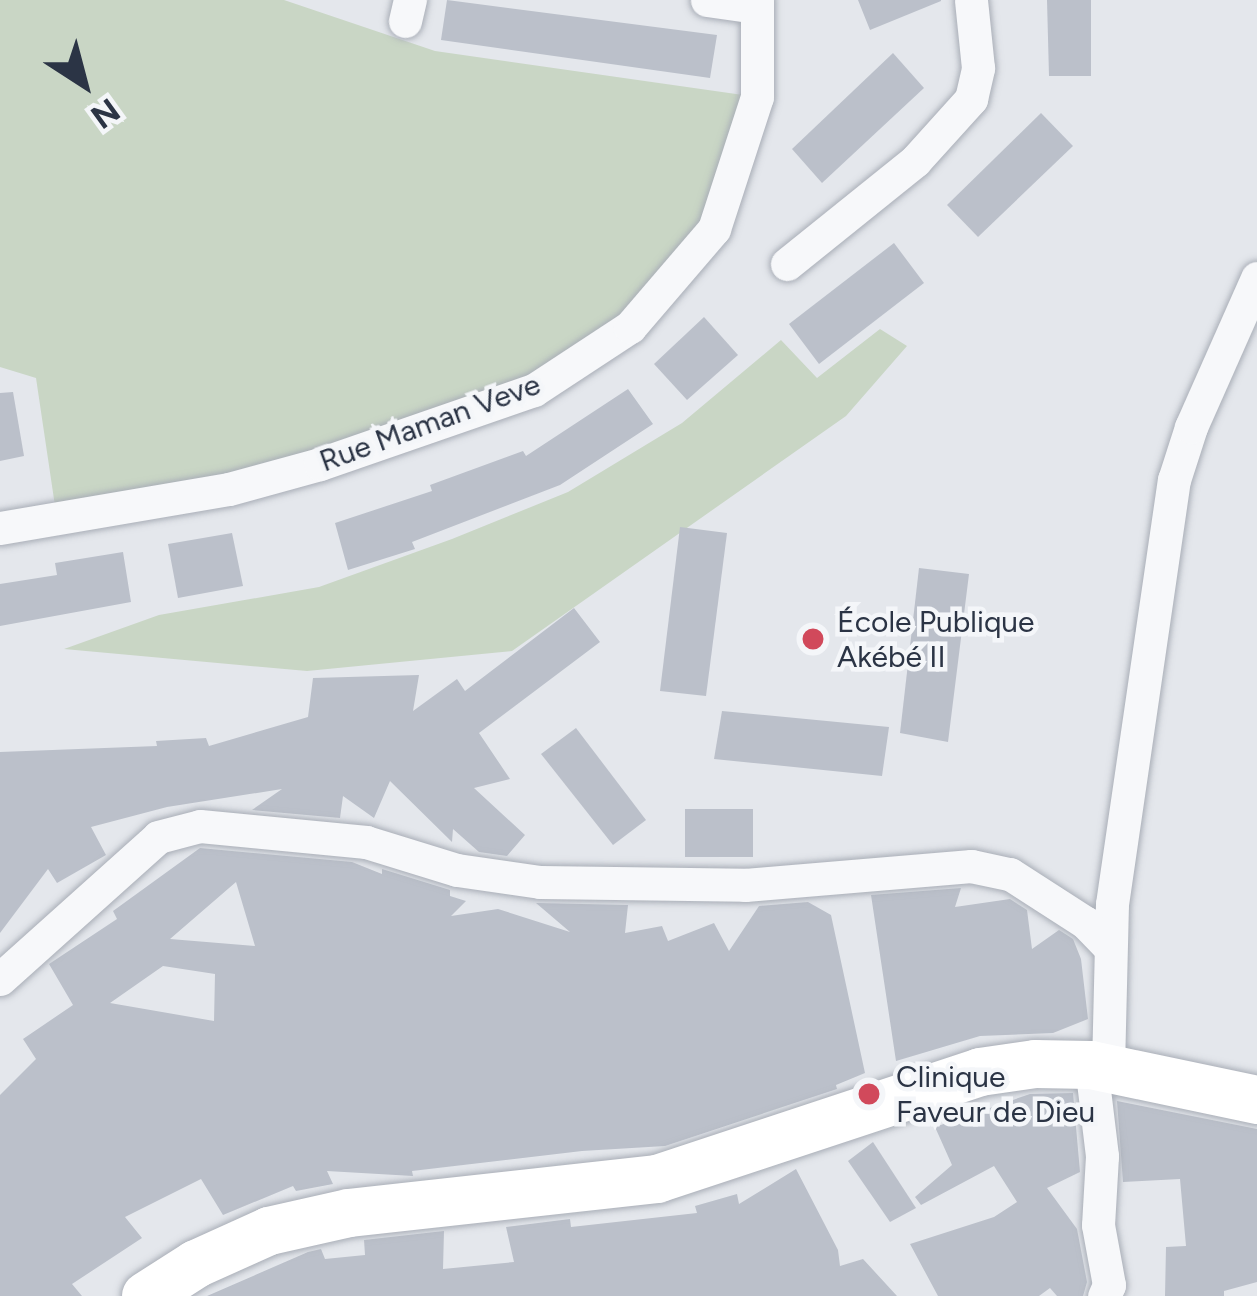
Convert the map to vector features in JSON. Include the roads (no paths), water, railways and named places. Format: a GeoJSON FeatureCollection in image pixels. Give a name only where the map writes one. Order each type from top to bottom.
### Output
{"type":"FeatureCollection","features":[{"type":"Feature","properties":{"kind":"main road"},"geometry":{"type":"LineString","coordinates":[[146,1296],[196,1264],[269,1232],[349,1213],[656,1178],[980,1072],[1035,1064],[1100,1066],[1257,1100]]}},
{"type":"Feature","properties":{"kind":"street"},"geometry":{"type":"LineString","coordinates":[[706,0],[757,3]]}},
{"type":"Feature","properties":{"kind":"street"},"geometry":{"type":"LineString","coordinates":[[788,264],[915,161],[971,99],[978,68],[971,0]]}},
{"type":"Feature","properties":{"kind":"street","name":"Rue Maman Veve"},"geometry":{"type":"LineString","coordinates":[[0,528],[229,489],[320,464],[534,390],[630,327],[714,230],[757,97],[757,3]]}},
{"type":"Feature","properties":{"kind":"street"},"geometry":{"type":"LineString","coordinates":[[1104,1296],[1109,1285],[1098,1226],[1107,945],[1174,480],[1191,427],[1257,278]]}},
{"type":"Feature","properties":{"kind":"street"},"geometry":{"type":"LineString","coordinates":[[0,979],[158,836],[200,826],[366,842],[458,870],[541,882],[745,885],[971,866],[1010,874],[1087,923],[1107,945]]}},
{"type":"Feature","properties":{"kind":"place","name":"École Publique Akébé II"},"geometry":{"type":"Point","coordinates":[813,639]}},
{"type":"Feature","properties":{"kind":"place","name":"Clinique Faveur de Dieu"},"geometry":{"type":"Point","coordinates":[869,1094]}}]}
